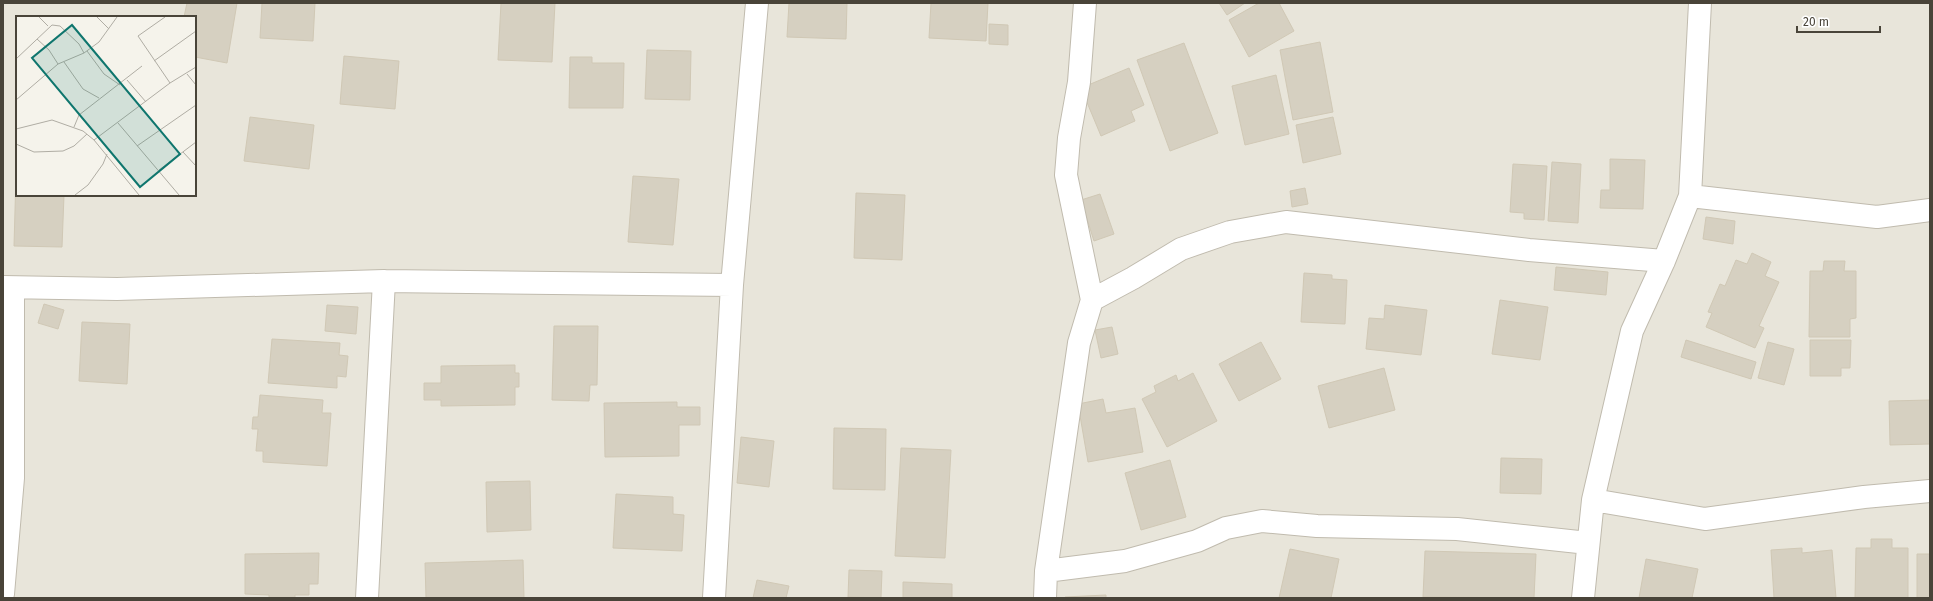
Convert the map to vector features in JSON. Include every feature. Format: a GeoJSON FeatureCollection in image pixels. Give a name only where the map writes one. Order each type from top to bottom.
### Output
{"type":"FeatureCollection","features":[{"type":"Feature","properties":{"kind":"street"},"geometry":{"type":"LineString","coordinates":[[714,598],[732,285],[757,3]]}},
{"type":"Feature","properties":{"kind":"street"},"geometry":{"type":"LineString","coordinates":[[1045,598],[1046,571],[1079,343],[1092,300],[1066,175],[1069,138],[1079,82],[1085,3]]}},
{"type":"Feature","properties":{"kind":"street"},"geometry":{"type":"LineString","coordinates":[[1583,598],[1593,500],[1632,331],[1664,261],[1690,196],[1700,3]]}},
{"type":"Feature","properties":{"kind":"street"},"geometry":{"type":"LineString","coordinates":[[1690,196],[1877,217],[1930,210]]}},
{"type":"Feature","properties":{"kind":"street"},"geometry":{"type":"LineString","coordinates":[[1092,300],[1133,278],[1181,249],[1230,232],[1286,222],[1529,250],[1664,261]]}},
{"type":"Feature","properties":{"kind":"street"},"geometry":{"type":"LineString","coordinates":[[3,594],[13,478],[8,287],[117,289],[384,281],[732,285]]}},
{"type":"Feature","properties":{"kind":"street"},"geometry":{"type":"LineString","coordinates":[[367,598],[384,281]]}},
{"type":"Feature","properties":{"kind":"street"},"geometry":{"type":"LineString","coordinates":[[1593,500],[1705,519],[1864,498],[1930,491]]}},
{"type":"Feature","properties":{"kind":"street"},"geometry":{"type":"LineString","coordinates":[[1046,571],[1125,561],[1197,540],[1226,528],[1262,521],[1317,526],[1457,529],[1588,543]]}},
{"type":"Feature","properties":{"kind":"shaded area"},"geometry":{"type":"Polygon","coordinates":[[[3,3],[1930,3],[1930,598],[3,598],[3,3]]]}},
{"type":"Feature","properties":{"kind":"building"},"geometry":{"type":"Polygon","coordinates":[[[187,3],[237,3],[227,63],[196,57],[196,16],[184,16],[187,3]]]}},
{"type":"Feature","properties":{"kind":"building"},"geometry":{"type":"Polygon","coordinates":[[[262,3],[315,3],[313,41],[260,38],[262,3]]]}},
{"type":"Feature","properties":{"kind":"building"},"geometry":{"type":"Polygon","coordinates":[[[501,3],[555,3],[552,62],[498,60],[501,3]]]}},
{"type":"Feature","properties":{"kind":"building"},"geometry":{"type":"Polygon","coordinates":[[[789,3],[847,3],[846,39],[787,37],[789,3]]]}},
{"type":"Feature","properties":{"kind":"building"},"geometry":{"type":"Polygon","coordinates":[[[931,3],[988,3],[986,41],[929,38],[931,3]]]}},
{"type":"Feature","properties":{"kind":"building"},"geometry":{"type":"Polygon","coordinates":[[[1219,3],[1245,3],[1227,15],[1219,3]]]}},
{"type":"Feature","properties":{"kind":"building"},"geometry":{"type":"Polygon","coordinates":[[[1259,3],[1279,3],[1294,31],[1249,57],[1229,20],[1259,3]]]}},
{"type":"Feature","properties":{"kind":"building"},"geometry":{"type":"Polygon","coordinates":[[[989,24],[1008,25],[1008,45],[989,44],[989,24]]]}},
{"type":"Feature","properties":{"kind":"building"},"geometry":{"type":"Polygon","coordinates":[[[1320,42],[1333,112],[1293,120],[1280,50],[1320,42]]]}},
{"type":"Feature","properties":{"kind":"building"},"geometry":{"type":"Polygon","coordinates":[[[1184,43],[1218,133],[1170,151],[1137,60],[1184,43]]]}},
{"type":"Feature","properties":{"kind":"building"},"geometry":{"type":"Polygon","coordinates":[[[647,50],[691,51],[690,100],[645,99],[647,50]]]}},
{"type":"Feature","properties":{"kind":"building"},"geometry":{"type":"Polygon","coordinates":[[[344,56],[399,61],[395,109],[340,104],[344,56]]]}},
{"type":"Feature","properties":{"kind":"building"},"geometry":{"type":"Polygon","coordinates":[[[570,57],[592,57],[592,63],[624,63],[623,108],[569,108],[570,57]]]}},
{"type":"Feature","properties":{"kind":"building"},"geometry":{"type":"Polygon","coordinates":[[[1129,68],[1144,105],[1131,111],[1135,121],[1101,136],[1081,88],[1129,68]]]}},
{"type":"Feature","properties":{"kind":"building"},"geometry":{"type":"Polygon","coordinates":[[[1276,75],[1289,134],[1245,145],[1232,86],[1276,75]]]}},
{"type":"Feature","properties":{"kind":"building"},"geometry":{"type":"Polygon","coordinates":[[[250,117],[314,125],[309,169],[244,161],[250,117]]]}},
{"type":"Feature","properties":{"kind":"building"},"geometry":{"type":"Polygon","coordinates":[[[1333,117],[1341,154],[1303,163],[1296,125],[1333,117]]]}},
{"type":"Feature","properties":{"kind":"building"},"geometry":{"type":"Polygon","coordinates":[[[1610,159],[1645,160],[1643,209],[1600,208],[1601,190],[1610,190],[1610,159]]]}},
{"type":"Feature","properties":{"kind":"building"},"geometry":{"type":"Polygon","coordinates":[[[1552,162],[1581,164],[1578,223],[1548,221],[1552,162]]]}},
{"type":"Feature","properties":{"kind":"building"},"geometry":{"type":"Polygon","coordinates":[[[1513,164],[1547,166],[1544,220],[1524,219],[1524,213],[1510,212],[1513,164]]]}},
{"type":"Feature","properties":{"kind":"building"},"geometry":{"type":"Polygon","coordinates":[[[16,175],[16,196],[64,196],[62,247],[14,246],[16,175]]]}},
{"type":"Feature","properties":{"kind":"building"},"geometry":{"type":"Polygon","coordinates":[[[633,176],[679,179],[673,245],[628,242],[633,176]]]}},
{"type":"Feature","properties":{"kind":"building"},"geometry":{"type":"Polygon","coordinates":[[[1305,188],[1308,204],[1292,207],[1290,191],[1305,188]]]}},
{"type":"Feature","properties":{"kind":"building"},"geometry":{"type":"Polygon","coordinates":[[[856,193],[905,195],[902,260],[854,258],[856,193]]]}},
{"type":"Feature","properties":{"kind":"building"},"geometry":{"type":"Polygon","coordinates":[[[1100,194],[1114,234],[1094,241],[1081,200],[1100,194]]]}},
{"type":"Feature","properties":{"kind":"building"},"geometry":{"type":"Polygon","coordinates":[[[1706,217],[1735,221],[1733,244],[1703,239],[1706,217]]]}},
{"type":"Feature","properties":{"kind":"building"},"geometry":{"type":"Polygon","coordinates":[[[1752,253],[1771,262],[1765,276],[1779,282],[1759,326],[1764,328],[1755,348],[1706,327],[1712,313],[1708,312],[1720,284],[1725,286],[1736,260],[1747,264],[1752,253]]]}},
{"type":"Feature","properties":{"kind":"building"},"geometry":{"type":"Polygon","coordinates":[[[1824,261],[1845,261],[1844,271],[1856,271],[1856,318],[1850,319],[1850,337],[1809,337],[1810,271],[1823,271],[1824,261]]]}},
{"type":"Feature","properties":{"kind":"building"},"geometry":{"type":"Polygon","coordinates":[[[1556,267],[1608,272],[1606,295],[1554,290],[1556,267]]]}},
{"type":"Feature","properties":{"kind":"building"},"geometry":{"type":"Polygon","coordinates":[[[1304,273],[1332,275],[1332,279],[1347,280],[1345,324],[1301,322],[1304,273]]]}},
{"type":"Feature","properties":{"kind":"building"},"geometry":{"type":"Polygon","coordinates":[[[1500,300],[1548,307],[1540,360],[1492,354],[1500,300]]]}},
{"type":"Feature","properties":{"kind":"building"},"geometry":{"type":"Polygon","coordinates":[[[44,304],[64,310],[58,329],[38,323],[44,304]]]}},
{"type":"Feature","properties":{"kind":"building"},"geometry":{"type":"Polygon","coordinates":[[[327,305],[358,307],[356,334],[325,331],[327,305]]]}},
{"type":"Feature","properties":{"kind":"building"},"geometry":{"type":"Polygon","coordinates":[[[1385,305],[1427,310],[1421,355],[1366,349],[1369,318],[1384,319],[1385,305]]]}},
{"type":"Feature","properties":{"kind":"building"},"geometry":{"type":"Polygon","coordinates":[[[82,322],[130,324],[127,384],[79,381],[82,322]]]}},
{"type":"Feature","properties":{"kind":"building"},"geometry":{"type":"Polygon","coordinates":[[[554,326],[598,326],[597,385],[590,385],[589,401],[552,400],[554,326]]]}},
{"type":"Feature","properties":{"kind":"building"},"geometry":{"type":"Polygon","coordinates":[[[1112,327],[1118,354],[1101,358],[1095,330],[1112,327]]]}},
{"type":"Feature","properties":{"kind":"building"},"geometry":{"type":"Polygon","coordinates":[[[272,339],[340,343],[339,355],[348,356],[346,377],[337,376],[337,388],[268,383],[272,339]]]}},
{"type":"Feature","properties":{"kind":"building"},"geometry":{"type":"Polygon","coordinates":[[[1686,340],[1756,362],[1751,379],[1681,357],[1686,340]]]}},
{"type":"Feature","properties":{"kind":"building"},"geometry":{"type":"Polygon","coordinates":[[[1810,340],[1851,340],[1850,368],[1841,368],[1841,376],[1810,376],[1810,340]]]}},
{"type":"Feature","properties":{"kind":"building"},"geometry":{"type":"Polygon","coordinates":[[[1261,342],[1281,379],[1239,401],[1219,364],[1261,342]]]}},
{"type":"Feature","properties":{"kind":"building"},"geometry":{"type":"Polygon","coordinates":[[[1768,342],[1794,349],[1784,385],[1758,378],[1768,342]]]}},
{"type":"Feature","properties":{"kind":"building"},"geometry":{"type":"Polygon","coordinates":[[[515,365],[515,373],[519,373],[519,387],[515,387],[515,405],[441,406],[441,400],[424,400],[424,383],[441,383],[441,366],[515,365]]]}},
{"type":"Feature","properties":{"kind":"building"},"geometry":{"type":"Polygon","coordinates":[[[1384,368],[1395,410],[1329,428],[1318,386],[1384,368]]]}},
{"type":"Feature","properties":{"kind":"building"},"geometry":{"type":"Polygon","coordinates":[[[1193,373],[1217,421],[1167,447],[1142,399],[1156,392],[1154,386],[1176,375],[1178,381],[1193,373]]]}},
{"type":"Feature","properties":{"kind":"building"},"geometry":{"type":"Polygon","coordinates":[[[260,395],[323,400],[322,413],[331,413],[327,466],[263,462],[263,451],[256,451],[258,429],[252,429],[253,417],[258,417],[260,395]]]}},
{"type":"Feature","properties":{"kind":"building"},"geometry":{"type":"Polygon","coordinates":[[[1103,399],[1106,413],[1135,408],[1143,452],[1088,462],[1078,404],[1103,399]]]}},
{"type":"Feature","properties":{"kind":"building"},"geometry":{"type":"Polygon","coordinates":[[[1930,400],[1930,444],[1890,445],[1889,401],[1930,400]]]}},
{"type":"Feature","properties":{"kind":"building"},"geometry":{"type":"Polygon","coordinates":[[[677,402],[677,407],[700,407],[700,425],[679,425],[679,456],[605,457],[604,403],[677,402]]]}},
{"type":"Feature","properties":{"kind":"building"},"geometry":{"type":"Polygon","coordinates":[[[834,428],[886,429],[885,490],[833,489],[834,428]]]}},
{"type":"Feature","properties":{"kind":"building"},"geometry":{"type":"Polygon","coordinates":[[[741,437],[774,441],[769,487],[737,483],[741,437]]]}},
{"type":"Feature","properties":{"kind":"building"},"geometry":{"type":"Polygon","coordinates":[[[901,448],[951,450],[945,558],[895,556],[901,448]]]}},
{"type":"Feature","properties":{"kind":"building"},"geometry":{"type":"Polygon","coordinates":[[[1501,458],[1542,459],[1541,494],[1500,493],[1501,458]]]}},
{"type":"Feature","properties":{"kind":"building"},"geometry":{"type":"Polygon","coordinates":[[[1170,460],[1186,517],[1141,530],[1125,473],[1170,460]]]}},
{"type":"Feature","properties":{"kind":"building"},"geometry":{"type":"Polygon","coordinates":[[[530,481],[531,530],[487,532],[486,482],[530,481]]]}},
{"type":"Feature","properties":{"kind":"building"},"geometry":{"type":"Polygon","coordinates":[[[616,494],[673,497],[673,514],[684,515],[682,551],[613,548],[616,494]]]}},
{"type":"Feature","properties":{"kind":"building"},"geometry":{"type":"Polygon","coordinates":[[[1871,539],[1892,539],[1892,548],[1908,548],[1908,598],[1855,598],[1856,548],[1871,548],[1871,539]]]}},
{"type":"Feature","properties":{"kind":"building"},"geometry":{"type":"Polygon","coordinates":[[[1802,548],[1802,553],[1832,550],[1836,598],[1774,598],[1771,550],[1802,548]]]}},
{"type":"Feature","properties":{"kind":"building"},"geometry":{"type":"Polygon","coordinates":[[[1290,549],[1339,559],[1331,598],[1279,598],[1290,549]]]}},
{"type":"Feature","properties":{"kind":"building"},"geometry":{"type":"Polygon","coordinates":[[[1425,551],[1536,554],[1534,598],[1423,597],[1425,551]]]}},
{"type":"Feature","properties":{"kind":"building"},"geometry":{"type":"Polygon","coordinates":[[[319,553],[318,584],[309,584],[309,595],[295,595],[295,598],[269,598],[269,595],[245,594],[245,554],[319,553]]]}},
{"type":"Feature","properties":{"kind":"building"},"geometry":{"type":"Polygon","coordinates":[[[1917,554],[1930,554],[1930,598],[1917,598],[1917,554]]]}},
{"type":"Feature","properties":{"kind":"building"},"geometry":{"type":"Polygon","coordinates":[[[1646,559],[1698,569],[1692,598],[1639,598],[1646,559]]]}},
{"type":"Feature","properties":{"kind":"building"},"geometry":{"type":"Polygon","coordinates":[[[523,560],[524,598],[426,598],[425,563],[523,560]]]}},
{"type":"Feature","properties":{"kind":"building"},"geometry":{"type":"Polygon","coordinates":[[[849,570],[882,571],[881,598],[848,597],[849,570]]]}},
{"type":"Feature","properties":{"kind":"building"},"geometry":{"type":"Polygon","coordinates":[[[757,580],[789,586],[786,598],[753,598],[757,580]]]}},
{"type":"Feature","properties":{"kind":"building"},"geometry":{"type":"Polygon","coordinates":[[[903,582],[952,584],[952,598],[903,598],[903,582]]]}},
{"type":"Feature","properties":{"kind":"building"},"geometry":{"type":"Polygon","coordinates":[[[1106,595],[1106,598],[1065,598],[1065,597],[1106,595]]]}}]}
